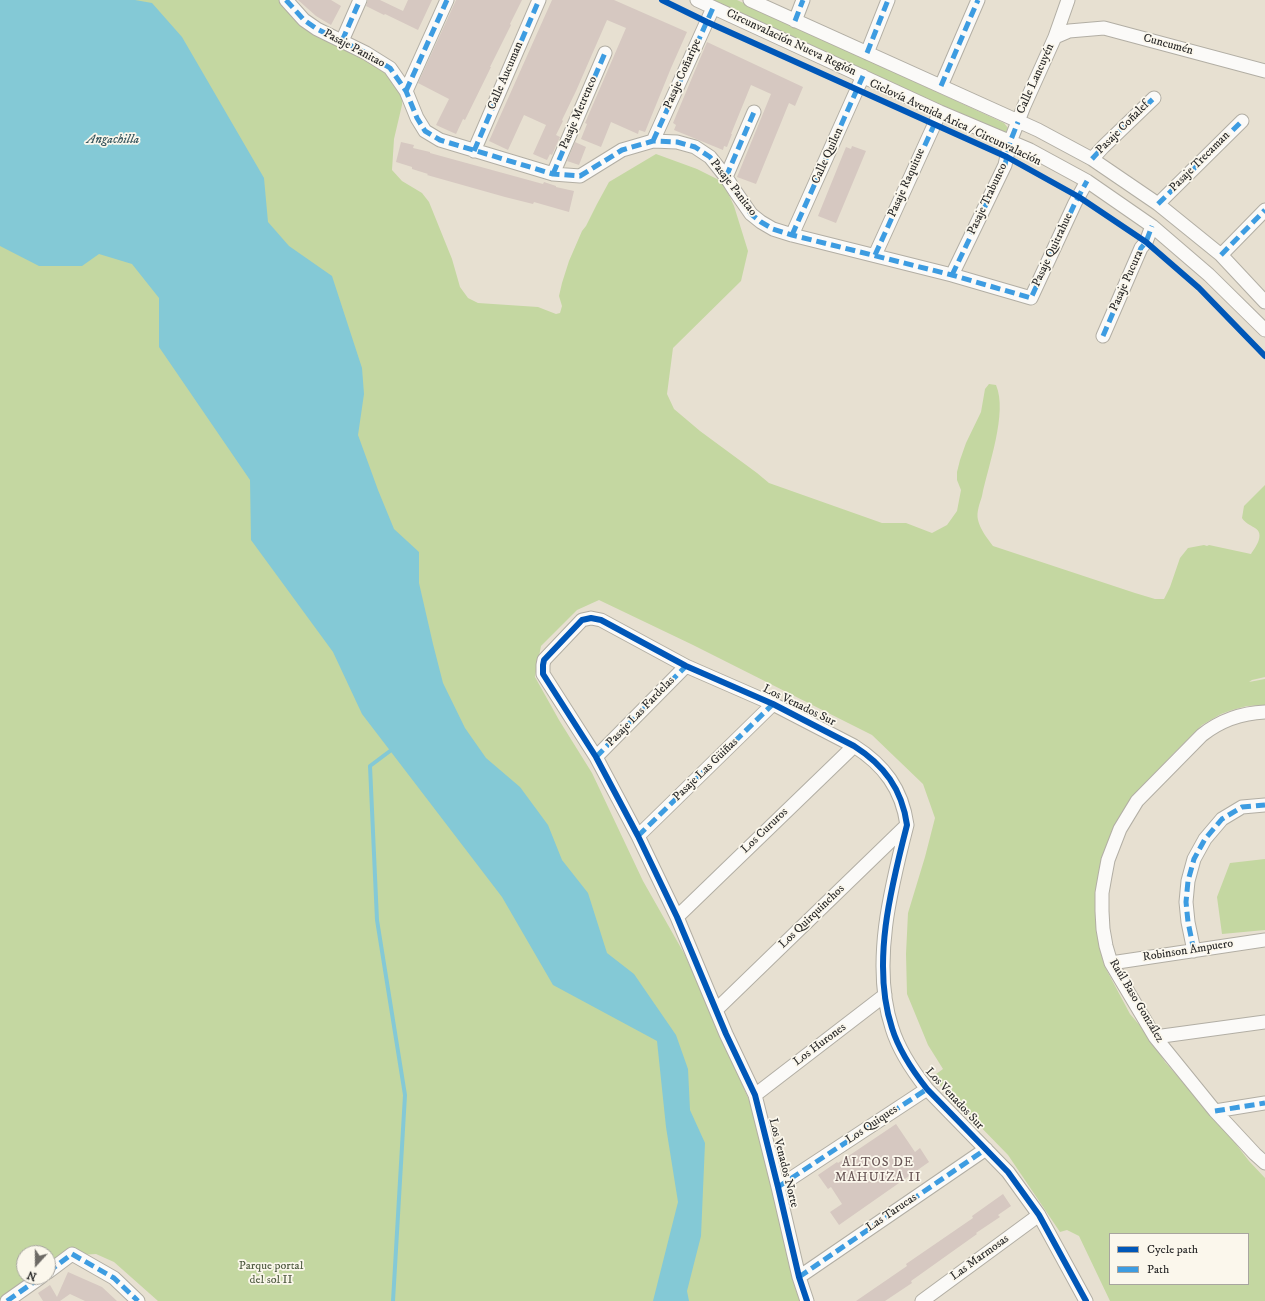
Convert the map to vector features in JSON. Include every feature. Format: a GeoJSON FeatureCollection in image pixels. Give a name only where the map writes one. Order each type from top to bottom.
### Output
{"type":"FeatureCollection","features":[{"type":"Feature","properties":{"kind":"street","name":"Pasaje Panitao"},"geometry":{"type":"LineString","coordinates":[[286,0],[304,20],[317,30],[366,53],[390,68],[406,91],[417,118],[425,131],[440,140],[553,174],[580,176],[622,150],[653,141],[677,142],[695,147],[710,157],[726,177],[734,191],[751,214],[773,229],[952,275],[1031,298]]}},
{"type":"Feature","properties":{"kind":"street"},"geometry":{"type":"LineString","coordinates":[[342,41],[360,0]]}},
{"type":"Feature","properties":{"kind":"street"},"geometry":{"type":"LineString","coordinates":[[406,91],[446,0]]}},
{"type":"Feature","properties":{"kind":"street","name":"Calle Aucuman"},"geometry":{"type":"LineString","coordinates":[[474,151],[539,0]]}},
{"type":"Feature","properties":{"kind":"street","name":"Circunvalación Nueva Región"},"geometry":{"type":"LineString","coordinates":[[697,0],[940,112],[1030,150],[1087,181],[1152,226],[1209,275],[1265,330]]}},
{"type":"Feature","properties":{"kind":"street","name":"Circunvalación Nueva Región"},"geometry":{"type":"LineString","coordinates":[[750,0],[866,54],[1038,130],[1092,159],[1158,204],[1221,255],[1265,302]]}},
{"type":"Feature","properties":{"kind":"street"},"geometry":{"type":"LineString","coordinates":[[795,21],[803,0]]}},
{"type":"Feature","properties":{"kind":"street"},"geometry":{"type":"LineString","coordinates":[[866,54],[888,0]]}},
{"type":"Feature","properties":{"kind":"street"},"geometry":{"type":"LineString","coordinates":[[941,86],[978,0]]}},
{"type":"Feature","properties":{"kind":"street","name":"Calle Lancuyén"},"geometry":{"type":"LineString","coordinates":[[1018,122],[1055,37],[1068,0]]}},
{"type":"Feature","properties":{"kind":"street","name":"Pasaje Coñaripe"},"geometry":{"type":"LineString","coordinates":[[653,141],[713,8]]}},
{"type":"Feature","properties":{"kind":"street","name":"Cuncumén"},"geometry":{"type":"LineString","coordinates":[[1070,31],[1104,28],[1265,71]]}},
{"type":"Feature","properties":{"kind":"street","name":"Calle Lancuyén"},"geometry":{"type":"LineString","coordinates":[[1055,37],[1070,31]]}},
{"type":"Feature","properties":{"kind":"street","name":"Pasaje Metrenco"},"geometry":{"type":"LineString","coordinates":[[553,174],[605,53]]}},
{"type":"Feature","properties":{"kind":"street","name":"Calle Quilen"},"geometry":{"type":"LineString","coordinates":[[792,235],[863,76]]}},
{"type":"Feature","properties":{"kind":"street","name":"Pasaje Coñalef"},"geometry":{"type":"LineString","coordinates":[[1092,159],[1154,98]]}},
{"type":"Feature","properties":{"kind":"street"},"geometry":{"type":"LineString","coordinates":[[726,177],[754,112]]}},
{"type":"Feature","properties":{"kind":"street","name":"Pasaje Raquitue"},"geometry":{"type":"LineString","coordinates":[[875,255],[940,112]]}},
{"type":"Feature","properties":{"kind":"street","name":"Pasaje Trecaman"},"geometry":{"type":"LineString","coordinates":[[1158,204],[1242,121]]}},
{"type":"Feature","properties":{"kind":"street","name":"Pasaje Trabunco"},"geometry":{"type":"LineString","coordinates":[[952,275],[1004,165],[1010,142],[1018,122]]}},
{"type":"Feature","properties":{"kind":"street","name":"Pasaje Quitrahue"},"geometry":{"type":"LineString","coordinates":[[1031,298],[1075,202],[1087,181]]}},
{"type":"Feature","properties":{"kind":"street"},"geometry":{"type":"LineString","coordinates":[[1221,255],[1265,210]]}},
{"type":"Feature","properties":{"kind":"street","name":"Pasaje Pucura"},"geometry":{"type":"LineString","coordinates":[[1103,336],[1152,226]]}},
{"type":"Feature","properties":{"kind":"street","name":"Los Venados Sur"},"geometry":{"type":"LineString","coordinates":[[726,1034],[717,1009],[677,917],[638,836],[596,757],[544,678],[542,670],[544,660],[579,623],[587,619],[591,618],[601,620],[686,666],[773,704],[854,746],[878,764],[887,775],[901,800],[906,813],[907,825],[895,870],[887,914],[884,968],[885,995],[892,1028],[898,1044],[909,1065],[927,1089],[1008,1172],[1039,1216],[1082,1300]]}},
{"type":"Feature","properties":{"kind":"street","name":"Pasaje Las Fardelas"},"geometry":{"type":"LineString","coordinates":[[596,757],[686,666]]}},
{"type":"Feature","properties":{"kind":"street","name":"Pasaje Las Güiñas"},"geometry":{"type":"LineString","coordinates":[[638,836],[773,704]]}},
{"type":"Feature","properties":{"kind":"street","name":"Raúl Baso González"},"geometry":{"type":"LineString","coordinates":[[1265,712],[1243,714],[1212,728],[1202,735],[1137,801],[1120,829],[1112,850],[1102,894],[1103,929],[1111,963],[1156,1036],[1215,1112],[1265,1163]]}},
{"type":"Feature","properties":{"kind":"street","name":"Los Cururos"},"geometry":{"type":"LineString","coordinates":[[677,917],[854,746]]}},
{"type":"Feature","properties":{"kind":"street"},"geometry":{"type":"LineString","coordinates":[[1194,950],[1188,922],[1186,902],[1188,881],[1194,860],[1205,839],[1222,819],[1242,807],[1265,805]]}},
{"type":"Feature","properties":{"kind":"street","name":"Los Quirquinchos"},"geometry":{"type":"LineString","coordinates":[[717,1009],[907,825]]}},
{"type":"Feature","properties":{"kind":"street","name":"Robinson Ampuero"},"geometry":{"type":"LineString","coordinates":[[1111,963],[1265,940]]}},
{"type":"Feature","properties":{"kind":"street","name":"Los Hurones"},"geometry":{"type":"LineString","coordinates":[[755,1095],[885,995]]}},
{"type":"Feature","properties":{"kind":"street"},"geometry":{"type":"LineString","coordinates":[[1156,1036],[1265,1022]]}},
{"type":"Feature","properties":{"kind":"street","name":"Los Venados Norte"},"geometry":{"type":"LineString","coordinates":[[726,1034],[755,1095],[778,1187],[798,1277],[807,1301]]}},
{"type":"Feature","properties":{"kind":"street","name":"Los Quiques"},"geometry":{"type":"LineString","coordinates":[[778,1187],[927,1089]]}},
{"type":"Feature","properties":{"kind":"street"},"geometry":{"type":"LineString","coordinates":[[1215,1112],[1265,1103]]}},
{"type":"Feature","properties":{"kind":"street","name":"Las Tarucas"},"geometry":{"type":"LineString","coordinates":[[798,1277],[986,1149]]}},
{"type":"Feature","properties":{"kind":"street","name":"Las Marmosas"},"geometry":{"type":"LineString","coordinates":[[922,1301],[1039,1216]]}},
{"type":"Feature","properties":{"kind":"street"},"geometry":{"type":"LineString","coordinates":[[56,1266],[72,1254],[114,1278],[138,1301]]}},
{"type":"Feature","properties":{"kind":"street"},"geometry":{"type":"LineString","coordinates":[[7,1301],[30,1285]]}},
{"type":"Feature","properties":{"kind":"green space","name":"Parque portal del sol II"},"geometry":{"type":"Polygon","coordinates":[[[0,0],[286,0],[316,35],[327,41],[372,57],[403,88],[402,105],[394,139],[392,170],[402,181],[422,193],[429,202],[452,259],[460,287],[468,298],[478,303],[538,307],[556,314],[560,313],[562,306],[559,296],[569,261],[582,231],[609,182],[656,154],[697,169],[723,182],[734,206],[748,251],[741,281],[673,348],[667,394],[674,409],[700,431],[769,483],[882,523],[906,523],[932,533],[947,525],[957,511],[961,490],[957,480],[960,460],[966,443],[981,412],[985,389],[989,384],[996,385],[1000,410],[996,440],[978,508],[978,520],[980,527],[993,546],[1155,599],[1164,599],[1170,587],[1180,558],[1188,548],[1209,545],[1251,554],[1259,541],[1259,534],[1255,528],[1242,518],[1244,506],[1265,485],[1265,677],[1249,682],[1265,679],[1265,705],[1247,706],[1232,710],[1221,714],[1202,725],[1171,756],[1150,780],[1119,824],[1098,931],[1101,954],[1105,967],[1130,1014],[1148,1035],[1165,1062],[1265,1178],[1265,1301],[1110,1301],[1079,1236],[1067,1230],[1060,1232],[1008,1155],[932,1077],[943,1069],[928,1045],[907,994],[906,954],[908,913],[935,818],[923,784],[872,735],[693,645],[599,600],[577,610],[541,646],[535,677],[559,720],[592,773],[643,881],[685,955],[749,1100],[756,1119],[805,1301],[158,1301],[114,1262],[96,1254],[64,1256],[56,1258],[56,1245],[16,1245],[16,1285],[25,1285],[11,1301],[0,1301],[0,0]]]}},
{"type":"Feature","properties":{"kind":"green space"},"geometry":{"type":"Polygon","coordinates":[[[713,0],[737,0],[1004,123],[1008,128],[1005,133],[999,132],[713,0]]]}},
{"type":"Feature","properties":{"kind":"green space"},"geometry":{"type":"Polygon","coordinates":[[[1265,859],[1265,930],[1222,934],[1217,897],[1230,863],[1265,859]]]}},
{"type":"Feature","properties":{"kind":"water","name":"Angachilla"},"geometry":{"type":"Polygon","coordinates":[[[0,0],[135,0],[152,3],[182,37],[264,178],[268,222],[289,246],[332,276],[362,368],[364,394],[358,435],[394,529],[419,552],[419,583],[443,683],[465,728],[486,758],[520,787],[548,825],[562,860],[588,893],[607,953],[634,974],[676,1035],[688,1069],[690,1110],[705,1143],[701,1236],[687,1291],[689,1301],[653,1301],[678,1202],[666,1127],[657,1041],[553,985],[502,897],[362,714],[333,652],[251,540],[250,480],[159,347],[159,298],[132,264],[99,254],[82,266],[39,266],[0,246],[0,0]]]}},
{"type":"Feature","properties":{"kind":"building"},"geometry":{"type":"Polygon","coordinates":[[[298,0],[331,0],[341,6],[331,25],[316,16],[298,0]]]}},
{"type":"Feature","properties":{"kind":"building"},"geometry":{"type":"Polygon","coordinates":[[[368,0],[380,0],[403,11],[408,0],[432,0],[418,30],[366,6],[368,0]]]}},
{"type":"Feature","properties":{"kind":"building"},"geometry":{"type":"Polygon","coordinates":[[[456,0],[522,0],[465,120],[463,119],[456,134],[436,125],[449,99],[418,83],[456,0]]]}},
{"type":"Feature","properties":{"kind":"building"},"geometry":{"type":"Polygon","coordinates":[[[552,0],[614,0],[687,32],[645,132],[639,130],[638,134],[611,122],[601,147],[581,139],[587,124],[585,123],[626,28],[607,20],[562,120],[563,121],[556,135],[560,137],[552,155],[550,154],[547,160],[533,154],[546,125],[524,115],[508,150],[489,141],[552,0]]]}},
{"type":"Feature","properties":{"kind":"building"},"geometry":{"type":"Polygon","coordinates":[[[707,42],[803,87],[795,106],[789,103],[756,184],[737,177],[771,94],[751,85],[727,147],[724,146],[723,150],[674,130],[676,125],[673,123],[707,42]]]}},
{"type":"Feature","properties":{"kind":"building"},"geometry":{"type":"Polygon","coordinates":[[[401,142],[414,145],[413,148],[430,153],[574,191],[569,212],[534,202],[533,204],[505,197],[427,175],[428,174],[412,169],[412,167],[396,162],[401,142]]]}},
{"type":"Feature","properties":{"kind":"building"},"geometry":{"type":"Polygon","coordinates":[[[575,142],[586,147],[579,165],[567,161],[575,142]]]}},
{"type":"Feature","properties":{"kind":"building"},"geometry":{"type":"Polygon","coordinates":[[[852,146],[866,151],[836,223],[818,216],[846,147],[851,149],[852,146]]]}},
{"type":"Feature","properties":{"kind":"building"},"geometry":{"type":"Polygon","coordinates":[[[896,1124],[915,1152],[920,1148],[929,1162],[839,1225],[830,1212],[842,1204],[831,1187],[828,1189],[818,1175],[896,1124]]]}},
{"type":"Feature","properties":{"kind":"building"},"geometry":{"type":"Polygon","coordinates":[[[1003,1194],[1011,1206],[998,1215],[1000,1217],[911,1281],[912,1283],[885,1301],[856,1301],[907,1266],[906,1264],[973,1218],[972,1216],[1003,1194]]]}},
{"type":"Feature","properties":{"kind":"building"},"geometry":{"type":"Polygon","coordinates":[[[68,1272],[102,1287],[117,1301],[85,1301],[70,1294],[60,1301],[43,1301],[38,1293],[50,1285],[57,1297],[68,1272]]]}},
{"type":"Feature","properties":{"kind":"waterway"},"geometry":{"type":"LineString","coordinates":[[390,751],[370,766],[377,920],[405,1095],[393,1301]]}},
{"type":"Feature","properties":{"kind":"marked path"},"geometry":{"type":"LineString","coordinates":[[286,0],[304,20],[317,29],[366,53],[390,68],[406,91],[417,118],[425,131],[440,140],[553,174],[580,176],[622,150],[653,141],[677,142],[695,147],[710,157],[726,177],[751,214],[773,229],[952,275],[1031,298],[1075,203],[1087,181]]}},
{"type":"Feature","properties":{"kind":"marked path"},"geometry":{"type":"LineString","coordinates":[[342,41],[360,0]]}},
{"type":"Feature","properties":{"kind":"marked path"},"geometry":{"type":"LineString","coordinates":[[406,91],[447,0]]}},
{"type":"Feature","properties":{"kind":"marked path"},"geometry":{"type":"LineString","coordinates":[[474,151],[539,0]]}},
{"type":"Feature","properties":{"kind":"marked path"},"geometry":{"type":"LineString","coordinates":[[795,21],[803,0]]}},
{"type":"Feature","properties":{"kind":"marked path"},"geometry":{"type":"LineString","coordinates":[[867,53],[888,0]]}},
{"type":"Feature","properties":{"kind":"marked path"},"geometry":{"type":"LineString","coordinates":[[941,86],[978,0]]}},
{"type":"Feature","properties":{"kind":"marked path"},"geometry":{"type":"LineString","coordinates":[[653,141],[713,8]]}},
{"type":"Feature","properties":{"kind":"marked path"},"geometry":{"type":"LineString","coordinates":[[553,174],[605,53]]}},
{"type":"Feature","properties":{"kind":"marked path"},"geometry":{"type":"LineString","coordinates":[[792,235],[863,76]]}},
{"type":"Feature","properties":{"kind":"marked path"},"geometry":{"type":"LineString","coordinates":[[1092,159],[1154,98]]}},
{"type":"Feature","properties":{"kind":"marked path"},"geometry":{"type":"LineString","coordinates":[[726,177],[754,112]]}},
{"type":"Feature","properties":{"kind":"marked path"},"geometry":{"type":"LineString","coordinates":[[875,255],[940,112]]}},
{"type":"Feature","properties":{"kind":"marked path"},"geometry":{"type":"LineString","coordinates":[[1158,204],[1242,121]]}},
{"type":"Feature","properties":{"kind":"marked path"},"geometry":{"type":"LineString","coordinates":[[952,275],[1005,165],[1010,142],[1018,122]]}},
{"type":"Feature","properties":{"kind":"marked path"},"geometry":{"type":"LineString","coordinates":[[1221,255],[1265,210]]}},
{"type":"Feature","properties":{"kind":"marked path"},"geometry":{"type":"LineString","coordinates":[[1103,336],[1152,226]]}},
{"type":"Feature","properties":{"kind":"marked path"},"geometry":{"type":"LineString","coordinates":[[596,757],[686,666]]}},
{"type":"Feature","properties":{"kind":"marked path"},"geometry":{"type":"LineString","coordinates":[[638,836],[773,704]]}},
{"type":"Feature","properties":{"kind":"marked path"},"geometry":{"type":"LineString","coordinates":[[1194,951],[1188,922],[1186,902],[1188,881],[1194,859],[1205,839],[1222,819],[1242,807],[1265,805]]}},
{"type":"Feature","properties":{"kind":"marked path"},"geometry":{"type":"LineString","coordinates":[[778,1187],[927,1089]]}},
{"type":"Feature","properties":{"kind":"marked path"},"geometry":{"type":"LineString","coordinates":[[1215,1111],[1265,1103]]}},
{"type":"Feature","properties":{"kind":"marked path"},"geometry":{"type":"LineString","coordinates":[[799,1277],[986,1149]]}},
{"type":"Feature","properties":{"kind":"marked path"},"geometry":{"type":"LineString","coordinates":[[56,1266],[72,1254],[114,1278],[138,1301]]}},
{"type":"Feature","properties":{"kind":"marked path"},"geometry":{"type":"LineString","coordinates":[[7,1301],[30,1285]]}},
{"type":"Feature","properties":{"kind":"cycle path","name":"Ciclovía Avenida Arica / Circunvalación"},"geometry":{"type":"LineString","coordinates":[[662,0],[707,22],[1007,157],[1079,197],[1146,242],[1199,288],[1265,356]]}},
{"type":"Feature","properties":{"kind":"cycle path"},"geometry":{"type":"LineString","coordinates":[[807,1301],[799,1277],[755,1095],[726,1034],[677,917],[638,836],[596,757],[543,674],[544,660],[582,620],[591,618],[601,620],[686,666],[773,704],[865,753],[890,779],[901,800],[907,825],[890,900],[883,952],[883,978],[886,1004],[898,1045],[906,1060],[927,1089],[1008,1172],[1039,1215],[1086,1301]]}},
{"type":"Feature","properties":{"kind":"district","name":"ALTOS DE MAHUIZA II"},"geometry":{"type":"Point","coordinates":[878,1170]}}]}
